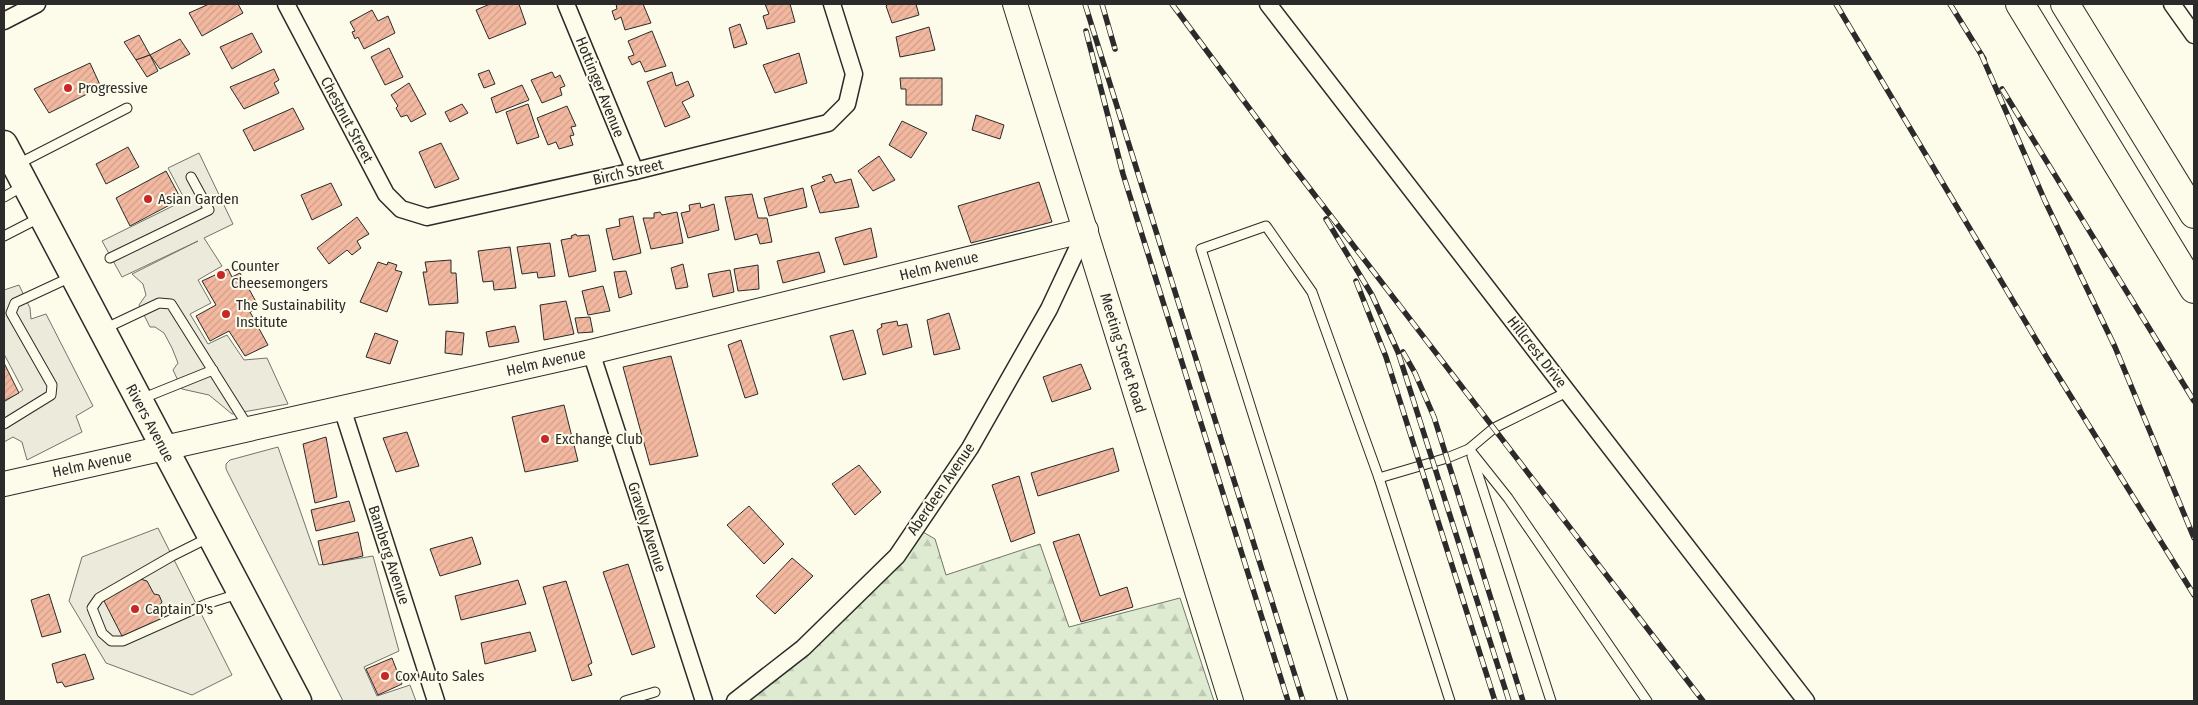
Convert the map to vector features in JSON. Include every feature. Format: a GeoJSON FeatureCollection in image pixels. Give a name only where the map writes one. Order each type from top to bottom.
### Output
{"type":"FeatureCollection","features":[{"type":"Feature","properties":{"kind":"highway"},"geometry":{"type":"LineString","coordinates":[[2020,4],[2194,289]]}},
{"type":"Feature","properties":{"kind":"highway"},"geometry":{"type":"LineString","coordinates":[[2065,4],[2194,214]]}},
{"type":"Feature","properties":{"kind":"main road","name":"Rivers Avenue"},"geometry":{"type":"LineString","coordinates":[[12,173],[42,216],[298,701]]}},
{"type":"Feature","properties":{"kind":"street"},"geometry":{"type":"LineString","coordinates":[[4,21],[37,4]]}},
{"type":"Feature","properties":{"kind":"street","name":"Chestnut Street"},"geometry":{"type":"LineString","coordinates":[[286,4],[386,194],[402,209],[427,217]]}},
{"type":"Feature","properties":{"kind":"street","name":"Hottinger Avenue"},"geometry":{"type":"LineString","coordinates":[[566,4],[635,171]]}},
{"type":"Feature","properties":{"kind":"street","name":"Birch Street"},"geometry":{"type":"LineString","coordinates":[[427,217],[635,171],[828,123],[847,104],[854,74],[832,4]]}},
{"type":"Feature","properties":{"kind":"street","name":"Meeting Street Road"},"geometry":{"type":"LineString","coordinates":[[1015,4],[1231,701]]}},
{"type":"Feature","properties":{"kind":"street","name":"Hillcrest Drive"},"geometry":{"type":"LineString","coordinates":[[1268,4],[1806,701]]}},
{"type":"Feature","properties":{"kind":"street"},"geometry":{"type":"LineString","coordinates":[[2172,4],[2194,35]]}},
{"type":"Feature","properties":{"kind":"street","name":"Helm Avenue"},"geometry":{"type":"LineString","coordinates":[[4,484],[590,352],[1086,230]]}},
{"type":"Feature","properties":{"kind":"street","name":"Aberdeen Avenue"},"geometry":{"type":"LineString","coordinates":[[735,701],[803,648],[897,556],[970,448],[1049,309],[1086,230]]}},
{"type":"Feature","properties":{"kind":"street","name":"Gravely Avenue"},"geometry":{"type":"LineString","coordinates":[[590,352],[704,701]]}},
{"type":"Feature","properties":{"kind":"street","name":"Bamberg Avenue"},"geometry":{"type":"LineString","coordinates":[[342,408],[436,701]]}},
{"type":"Feature","properties":{"kind":"lane"},"geometry":{"type":"LineString","coordinates":[[12,173],[127,108]]}},
{"type":"Feature","properties":{"kind":"lane"},"geometry":{"type":"LineString","coordinates":[[110,258],[209,210],[191,176]]}},
{"type":"Feature","properties":{"kind":"lane"},"geometry":{"type":"LineString","coordinates":[[4,236],[42,216]]}},
{"type":"Feature","properties":{"kind":"lane"},"geometry":{"type":"LineString","coordinates":[[1343,701],[1201,249],[1266,226],[1312,292],[1379,478],[1450,701]]}},
{"type":"Feature","properties":{"kind":"lane"},"geometry":{"type":"LineString","coordinates":[[4,424],[51,394],[52,385],[11,313],[14,304],[73,276]]}},
{"type":"Feature","properties":{"kind":"lane"},"geometry":{"type":"LineString","coordinates":[[101,330],[159,303],[171,304],[250,429]]}},
{"type":"Feature","properties":{"kind":"lane"},"geometry":{"type":"LineString","coordinates":[[138,400],[213,370]]}},
{"type":"Feature","properties":{"kind":"lane"},"geometry":{"type":"LineString","coordinates":[[1379,478],[1470,449],[1494,428],[1567,392]]}},
{"type":"Feature","properties":{"kind":"lane"},"geometry":{"type":"LineString","coordinates":[[1470,449],[1551,701]]}},
{"type":"Feature","properties":{"kind":"lane"},"geometry":{"type":"LineString","coordinates":[[1470,449],[1508,498],[1647,701]]}},
{"type":"Feature","properties":{"kind":"lane"},"geometry":{"type":"LineString","coordinates":[[210,537],[172,556],[99,598],[92,608],[102,633],[111,641],[123,641],[206,604],[241,593]]}},
{"type":"Feature","properties":{"kind":"lane"},"geometry":{"type":"LineString","coordinates":[[625,701],[655,692]]}},
{"type":"Feature","properties":{"kind":"green space"},"geometry":{"type":"Polygon","coordinates":[[[916,528],[935,539],[946,575],[1040,544],[1069,627],[1180,598],[1214,701],[735,701],[803,648],[916,528]]]}},
{"type":"Feature","properties":{"kind":"shaded area"},"geometry":{"type":"Polygon","coordinates":[[[199,153],[233,224],[204,238],[222,266],[198,280],[211,303],[190,314],[208,344],[227,335],[244,360],[267,358],[288,404],[232,414],[209,395],[182,389],[173,370],[178,363],[172,348],[164,333],[155,327],[150,327],[139,305],[146,295],[143,284],[132,274],[198,241],[122,277],[102,241],[185,200],[168,168],[199,153]]]}},
{"type":"Feature","properties":{"kind":"shaded area"},"geometry":{"type":"Polygon","coordinates":[[[19,285],[30,308],[31,319],[46,314],[93,406],[76,416],[82,432],[27,460],[22,442],[13,437],[4,442],[4,402],[23,390],[4,354],[4,290],[19,285]]]}},
{"type":"Feature","properties":{"kind":"shaded area"},"geometry":{"type":"Polygon","coordinates":[[[278,447],[319,565],[373,556],[399,651],[364,667],[377,696],[410,685],[416,701],[343,701],[226,469],[226,464],[230,460],[278,447]]]}},
{"type":"Feature","properties":{"kind":"shaded area"},"geometry":{"type":"Polygon","coordinates":[[[158,528],[232,675],[192,695],[106,663],[69,601],[82,557],[158,528]]]}},
{"type":"Feature","properties":{"kind":"building"},"geometry":{"type":"Polygon","coordinates":[[[209,4],[238,4],[243,13],[202,36],[189,13],[209,4]]]}},
{"type":"Feature","properties":{"kind":"building"},"geometry":{"type":"Polygon","coordinates":[[[490,4],[519,4],[526,24],[489,39],[476,10],[490,4]]]}},
{"type":"Feature","properties":{"kind":"building"},"geometry":{"type":"Polygon","coordinates":[[[616,4],[643,4],[651,23],[625,30],[621,17],[615,20],[612,11],[617,9],[616,4]]]}},
{"type":"Feature","properties":{"kind":"building"},"geometry":{"type":"Polygon","coordinates":[[[765,4],[790,4],[795,22],[767,29],[763,16],[769,14],[765,4]]]}},
{"type":"Feature","properties":{"kind":"building"},"geometry":{"type":"Polygon","coordinates":[[[888,4],[916,4],[919,15],[892,23],[886,6],[888,4]]]}},
{"type":"Feature","properties":{"kind":"building"},"geometry":{"type":"Polygon","coordinates":[[[372,10],[378,21],[388,16],[395,33],[364,49],[358,37],[355,39],[352,32],[355,31],[350,22],[372,10]]]}},
{"type":"Feature","properties":{"kind":"building"},"geometry":{"type":"Polygon","coordinates":[[[740,24],[747,44],[734,48],[729,28],[740,24]]]}},
{"type":"Feature","properties":{"kind":"building"},"geometry":{"type":"Polygon","coordinates":[[[929,27],[935,50],[900,57],[896,37],[929,27]]]}},
{"type":"Feature","properties":{"kind":"building"},"geometry":{"type":"Polygon","coordinates":[[[652,31],[666,66],[645,72],[640,61],[632,65],[628,57],[634,55],[628,41],[652,31]]]}},
{"type":"Feature","properties":{"kind":"building"},"geometry":{"type":"Polygon","coordinates":[[[252,33],[262,52],[232,69],[220,47],[252,33]]]}},
{"type":"Feature","properties":{"kind":"building"},"geometry":{"type":"Polygon","coordinates":[[[139,35],[150,55],[136,60],[124,42],[139,35]]]}},
{"type":"Feature","properties":{"kind":"building"},"geometry":{"type":"Polygon","coordinates":[[[180,39],[190,54],[160,69],[150,55],[180,39]]]}},
{"type":"Feature","properties":{"kind":"building"},"geometry":{"type":"Polygon","coordinates":[[[389,48],[403,77],[385,85],[371,57],[389,48]]]}},
{"type":"Feature","properties":{"kind":"building"},"geometry":{"type":"Polygon","coordinates":[[[799,53],[807,83],[775,93],[763,65],[799,53]]]}},
{"type":"Feature","properties":{"kind":"building"},"geometry":{"type":"Polygon","coordinates":[[[150,55],[158,71],[147,77],[136,60],[150,55]]]}},
{"type":"Feature","properties":{"kind":"building","name":"Progressive"},"geometry":{"type":"Polygon","coordinates":[[[90,63],[101,87],[49,113],[34,89],[90,63]]]}},
{"type":"Feature","properties":{"kind":"building"},"geometry":{"type":"Polygon","coordinates":[[[274,69],[279,80],[274,83],[279,93],[244,109],[230,87],[274,69]]]}},
{"type":"Feature","properties":{"kind":"building"},"geometry":{"type":"Polygon","coordinates":[[[489,70],[495,84],[484,88],[478,74],[489,70]]]}},
{"type":"Feature","properties":{"kind":"building"},"geometry":{"type":"Polygon","coordinates":[[[552,72],[555,78],[560,75],[565,86],[560,88],[562,95],[542,103],[531,80],[552,72]]]}},
{"type":"Feature","properties":{"kind":"building"},"geometry":{"type":"Polygon","coordinates":[[[672,72],[676,86],[688,81],[694,96],[682,102],[690,117],[665,127],[647,82],[672,72]]]}},
{"type":"Feature","properties":{"kind":"building"},"geometry":{"type":"Polygon","coordinates":[[[900,78],[942,78],[942,105],[906,105],[906,89],[901,89],[900,78]]]}},
{"type":"Feature","properties":{"kind":"building"},"geometry":{"type":"Polygon","coordinates":[[[409,83],[426,114],[411,122],[407,115],[401,117],[396,108],[398,106],[391,95],[409,83]]]}},
{"type":"Feature","properties":{"kind":"building"},"geometry":{"type":"Polygon","coordinates":[[[522,85],[529,100],[496,113],[491,98],[522,85]]]}},
{"type":"Feature","properties":{"kind":"building"},"geometry":{"type":"Polygon","coordinates":[[[462,104],[468,113],[450,122],[445,112],[462,104]]]}},
{"type":"Feature","properties":{"kind":"building"},"geometry":{"type":"Polygon","coordinates":[[[528,104],[539,137],[517,144],[506,112],[528,104]]]}},
{"type":"Feature","properties":{"kind":"building"},"geometry":{"type":"Polygon","coordinates":[[[567,106],[576,126],[571,127],[574,135],[570,136],[573,145],[559,149],[556,142],[548,145],[537,118],[567,106]]]}},
{"type":"Feature","properties":{"kind":"building"},"geometry":{"type":"Polygon","coordinates":[[[293,108],[304,129],[254,151],[243,130],[293,108]]]}},
{"type":"Feature","properties":{"kind":"building"},"geometry":{"type":"Polygon","coordinates":[[[976,115],[1004,125],[1000,139],[972,130],[976,115]]]}},
{"type":"Feature","properties":{"kind":"building"},"geometry":{"type":"Polygon","coordinates":[[[902,121],[927,133],[911,158],[889,145],[902,121]]]}},
{"type":"Feature","properties":{"kind":"building"},"geometry":{"type":"Polygon","coordinates":[[[441,143],[459,179],[435,188],[419,152],[441,143]]]}},
{"type":"Feature","properties":{"kind":"building"},"geometry":{"type":"Polygon","coordinates":[[[128,147],[139,167],[106,184],[96,164],[128,147]]]}},
{"type":"Feature","properties":{"kind":"building"},"geometry":{"type":"Polygon","coordinates":[[[879,156],[895,180],[873,191],[858,171],[879,156]]]}},
{"type":"Feature","properties":{"kind":"building","name":"Asian Garden"},"geometry":{"type":"Polygon","coordinates":[[[166,171],[181,199],[130,226],[116,198],[166,171]]]}},
{"type":"Feature","properties":{"kind":"building"},"geometry":{"type":"Polygon","coordinates":[[[831,174],[835,183],[851,179],[859,207],[820,213],[811,186],[825,181],[822,177],[831,174]]]}},
{"type":"Feature","properties":{"kind":"building"},"geometry":{"type":"Polygon","coordinates":[[[1039,182],[1052,222],[971,243],[958,206],[1039,182]]]}},
{"type":"Feature","properties":{"kind":"building"},"geometry":{"type":"Polygon","coordinates":[[[331,183],[342,205],[312,220],[301,195],[331,183]]]}},
{"type":"Feature","properties":{"kind":"building"},"geometry":{"type":"Polygon","coordinates":[[[803,188],[807,207],[769,216],[764,198],[803,188]]]}},
{"type":"Feature","properties":{"kind":"building"},"geometry":{"type":"Polygon","coordinates":[[[752,194],[758,218],[767,218],[772,242],[760,244],[757,234],[735,240],[725,197],[752,194]]]}},
{"type":"Feature","properties":{"kind":"building"},"geometry":{"type":"Polygon","coordinates":[[[700,203],[701,208],[714,204],[719,230],[688,238],[681,213],[690,211],[689,205],[700,203]]]}},
{"type":"Feature","properties":{"kind":"building"},"geometry":{"type":"Polygon","coordinates":[[[660,212],[662,215],[677,212],[683,243],[651,249],[643,218],[654,218],[654,213],[660,212]]]}},
{"type":"Feature","properties":{"kind":"building"},"geometry":{"type":"Polygon","coordinates":[[[633,216],[641,253],[613,260],[606,229],[620,226],[619,219],[633,216]]]}},
{"type":"Feature","properties":{"kind":"building"},"geometry":{"type":"Polygon","coordinates":[[[357,217],[369,234],[357,241],[361,248],[352,255],[347,250],[329,264],[317,248],[357,217]]]}},
{"type":"Feature","properties":{"kind":"building"},"geometry":{"type":"Polygon","coordinates":[[[871,228],[877,257],[844,265],[835,238],[871,228]]]}},
{"type":"Feature","properties":{"kind":"building"},"geometry":{"type":"Polygon","coordinates":[[[576,234],[577,236],[589,235],[596,271],[569,277],[561,240],[572,238],[571,236],[576,234]]]}},
{"type":"Feature","properties":{"kind":"building"},"geometry":{"type":"Polygon","coordinates":[[[550,243],[555,276],[538,278],[537,272],[522,274],[517,247],[550,243]]]}},
{"type":"Feature","properties":{"kind":"building"},"geometry":{"type":"Polygon","coordinates":[[[510,247],[516,288],[494,290],[493,281],[483,282],[478,251],[510,247]]]}},
{"type":"Feature","properties":{"kind":"building"},"geometry":{"type":"Polygon","coordinates":[[[819,252],[825,272],[783,283],[777,261],[819,252]]]}},
{"type":"Feature","properties":{"kind":"building"},"geometry":{"type":"Polygon","coordinates":[[[451,260],[451,273],[456,273],[458,303],[429,305],[423,272],[427,272],[425,262],[451,260]]]}},
{"type":"Feature","properties":{"kind":"building"},"geometry":{"type":"Polygon","coordinates":[[[378,262],[387,265],[388,262],[397,265],[395,270],[402,272],[387,312],[360,302],[378,262]]]}},
{"type":"Feature","properties":{"kind":"building"},"geometry":{"type":"Polygon","coordinates":[[[683,264],[688,287],[676,289],[671,268],[683,264]]]}},
{"type":"Feature","properties":{"kind":"building"},"geometry":{"type":"Polygon","coordinates":[[[758,265],[759,289],[738,291],[734,269],[758,265]]]}},
{"type":"Feature","properties":{"kind":"building","name":"The Sustainability Institute"},"geometry":{"type":"Polygon","coordinates":[[[228,269],[232,277],[240,273],[259,307],[250,312],[268,345],[245,356],[229,331],[210,341],[196,316],[216,305],[202,281],[228,269]]]}},
{"type":"Feature","properties":{"kind":"building"},"geometry":{"type":"Polygon","coordinates":[[[730,270],[734,292],[713,297],[708,274],[730,270]]]}},
{"type":"Feature","properties":{"kind":"building"},"geometry":{"type":"Polygon","coordinates":[[[626,271],[632,294],[619,298],[614,272],[626,271]]]}},
{"type":"Feature","properties":{"kind":"building"},"geometry":{"type":"Polygon","coordinates":[[[603,286],[610,311],[588,315],[582,291],[603,286]]]}},
{"type":"Feature","properties":{"kind":"building"},"geometry":{"type":"Polygon","coordinates":[[[566,301],[574,334],[544,340],[540,305],[566,301]]]}},
{"type":"Feature","properties":{"kind":"building"},"geometry":{"type":"Polygon","coordinates":[[[949,313],[960,349],[934,355],[927,320],[949,313]]]}},
{"type":"Feature","properties":{"kind":"building"},"geometry":{"type":"Polygon","coordinates":[[[590,317],[593,332],[578,333],[575,318],[590,317]]]}},
{"type":"Feature","properties":{"kind":"building"},"geometry":{"type":"Polygon","coordinates":[[[897,321],[898,326],[907,324],[912,347],[883,355],[877,330],[882,327],[881,324],[897,321]]]}},
{"type":"Feature","properties":{"kind":"building"},"geometry":{"type":"Polygon","coordinates":[[[515,326],[519,342],[489,347],[486,332],[515,326]]]}},
{"type":"Feature","properties":{"kind":"building"},"geometry":{"type":"Polygon","coordinates":[[[853,330],[866,374],[843,380],[830,336],[853,330]]]}},
{"type":"Feature","properties":{"kind":"building"},"geometry":{"type":"Polygon","coordinates":[[[446,331],[464,333],[462,355],[445,353],[446,331]]]}},
{"type":"Feature","properties":{"kind":"building"},"geometry":{"type":"Polygon","coordinates":[[[375,333],[398,341],[390,364],[366,357],[375,333]]]}},
{"type":"Feature","properties":{"kind":"building"},"geometry":{"type":"Polygon","coordinates":[[[741,340],[758,394],[745,398],[728,345],[741,340]]]}},
{"type":"Feature","properties":{"kind":"building"},"geometry":{"type":"Polygon","coordinates":[[[671,356],[698,456],[650,465],[623,367],[671,356]]]}},
{"type":"Feature","properties":{"kind":"building"},"geometry":{"type":"Polygon","coordinates":[[[4,363],[19,393],[4,401],[4,363]]]}},
{"type":"Feature","properties":{"kind":"building"},"geometry":{"type":"Polygon","coordinates":[[[1081,364],[1091,389],[1052,402],[1043,377],[1081,364]]]}},
{"type":"Feature","properties":{"kind":"building","name":"Exchange Club"},"geometry":{"type":"Polygon","coordinates":[[[564,405],[578,461],[525,472],[512,417],[564,405]]]}},
{"type":"Feature","properties":{"kind":"building"},"geometry":{"type":"Polygon","coordinates":[[[407,432],[419,466],[396,472],[383,438],[407,432]]]}},
{"type":"Feature","properties":{"kind":"building"},"geometry":{"type":"Polygon","coordinates":[[[326,437],[337,497],[315,503],[303,444],[326,437]]]}},
{"type":"Feature","properties":{"kind":"building"},"geometry":{"type":"Polygon","coordinates":[[[1113,448],[1119,471],[1038,496],[1031,473],[1113,448]]]}},
{"type":"Feature","properties":{"kind":"building"},"geometry":{"type":"Polygon","coordinates":[[[859,465],[881,492],[855,515],[832,484],[859,465]]]}},
{"type":"Feature","properties":{"kind":"building"},"geometry":{"type":"Polygon","coordinates":[[[1019,476],[1035,533],[1011,542],[992,485],[1019,476]]]}},
{"type":"Feature","properties":{"kind":"building"},"geometry":{"type":"Polygon","coordinates":[[[349,501],[355,521],[316,531],[311,510],[349,501]]]}},
{"type":"Feature","properties":{"kind":"building"},"geometry":{"type":"Polygon","coordinates":[[[749,506],[784,544],[764,564],[727,525],[749,506]]]}},
{"type":"Feature","properties":{"kind":"building"},"geometry":{"type":"Polygon","coordinates":[[[358,532],[363,556],[323,565],[318,541],[358,532]]]}},
{"type":"Feature","properties":{"kind":"building"},"geometry":{"type":"Polygon","coordinates":[[[1079,534],[1100,596],[1127,587],[1133,607],[1081,622],[1053,542],[1079,534]]]}},
{"type":"Feature","properties":{"kind":"building"},"geometry":{"type":"Polygon","coordinates":[[[472,537],[481,564],[440,576],[430,549],[472,537]]]}},
{"type":"Feature","properties":{"kind":"building"},"geometry":{"type":"Polygon","coordinates":[[[792,558],[813,576],[775,614],[756,596],[792,558]]]}},
{"type":"Feature","properties":{"kind":"building"},"geometry":{"type":"Polygon","coordinates":[[[628,564],[655,647],[632,655],[603,572],[628,564]]]}},
{"type":"Feature","properties":{"kind":"building","name":"Captain D's"},"geometry":{"type":"Polygon","coordinates":[[[140,579],[147,581],[154,594],[159,595],[162,602],[159,606],[163,611],[162,620],[123,638],[103,599],[140,579]]]}},
{"type":"Feature","properties":{"kind":"building"},"geometry":{"type":"Polygon","coordinates":[[[518,580],[526,604],[461,620],[455,596],[518,580]]]}},
{"type":"Feature","properties":{"kind":"building"},"geometry":{"type":"Polygon","coordinates":[[[566,581],[592,663],[588,665],[592,675],[572,681],[543,587],[566,581]]]}},
{"type":"Feature","properties":{"kind":"building"},"geometry":{"type":"Polygon","coordinates":[[[49,594],[61,632],[42,637],[31,600],[49,594]]]}},
{"type":"Feature","properties":{"kind":"building"},"geometry":{"type":"Polygon","coordinates":[[[530,632],[536,651],[485,664],[481,643],[530,632]]]}},
{"type":"Feature","properties":{"kind":"building"},"geometry":{"type":"Polygon","coordinates":[[[85,654],[94,679],[65,687],[62,682],[57,683],[52,664],[85,654]]]}},
{"type":"Feature","properties":{"kind":"building","name":"Cox Auto Sales"},"geometry":{"type":"Polygon","coordinates":[[[392,658],[402,684],[378,695],[366,669],[392,658]]]}},
{"type":"Feature","properties":{"kind":"railway"},"geometry":{"type":"LineString","coordinates":[[1085,4],[1303,701]]}},
{"type":"Feature","properties":{"kind":"railway"},"geometry":{"type":"LineString","coordinates":[[1102,4],[1115,49]]}},
{"type":"Feature","properties":{"kind":"railway"},"geometry":{"type":"LineString","coordinates":[[1172,4],[1284,155],[1703,701]]}},
{"type":"Feature","properties":{"kind":"railway"},"geometry":{"type":"LineString","coordinates":[[1836,4],[2047,358],[2194,595]]}},
{"type":"Feature","properties":{"kind":"railway"},"geometry":{"type":"LineString","coordinates":[[1950,4],[1984,59]]}},
{"type":"Feature","properties":{"kind":"railway"},"geometry":{"type":"LineString","coordinates":[[1086,31],[1123,174],[1288,701]]}},
{"type":"Feature","properties":{"kind":"railway"},"geometry":{"type":"LineString","coordinates":[[1981,54],[2045,201],[2115,347],[2194,538]]}},
{"type":"Feature","properties":{"kind":"railway"},"geometry":{"type":"LineString","coordinates":[[2002,89],[2194,401]]}},
{"type":"Feature","properties":{"kind":"railway"},"geometry":{"type":"LineString","coordinates":[[1326,219],[1372,295],[1398,352],[1509,701]]}},
{"type":"Feature","properties":{"kind":"railway"},"geometry":{"type":"LineString","coordinates":[[1356,281],[1386,357],[1495,701]]}},
{"type":"Feature","properties":{"kind":"railway"},"geometry":{"type":"LineString","coordinates":[[1403,352],[1415,373],[1434,417],[1523,701]]}},
{"type":"Feature","properties":{"kind":"place","name":"Progressive"},"geometry":{"type":"Point","coordinates":[68,88]}},
{"type":"Feature","properties":{"kind":"place","name":"Asian Garden"},"geometry":{"type":"Point","coordinates":[148,199]}},
{"type":"Feature","properties":{"kind":"place","name":"Counter Cheesemongers"},"geometry":{"type":"Point","coordinates":[221,275]}},
{"type":"Feature","properties":{"kind":"place","name":"The Sustainability Institute"},"geometry":{"type":"Point","coordinates":[226,314]}},
{"type":"Feature","properties":{"kind":"place","name":"Exchange Club"},"geometry":{"type":"Point","coordinates":[545,439]}},
{"type":"Feature","properties":{"kind":"place","name":"Captain D's"},"geometry":{"type":"Point","coordinates":[135,609]}},
{"type":"Feature","properties":{"kind":"place","name":"Cox Auto Sales"},"geometry":{"type":"Point","coordinates":[385,676]}}]}
